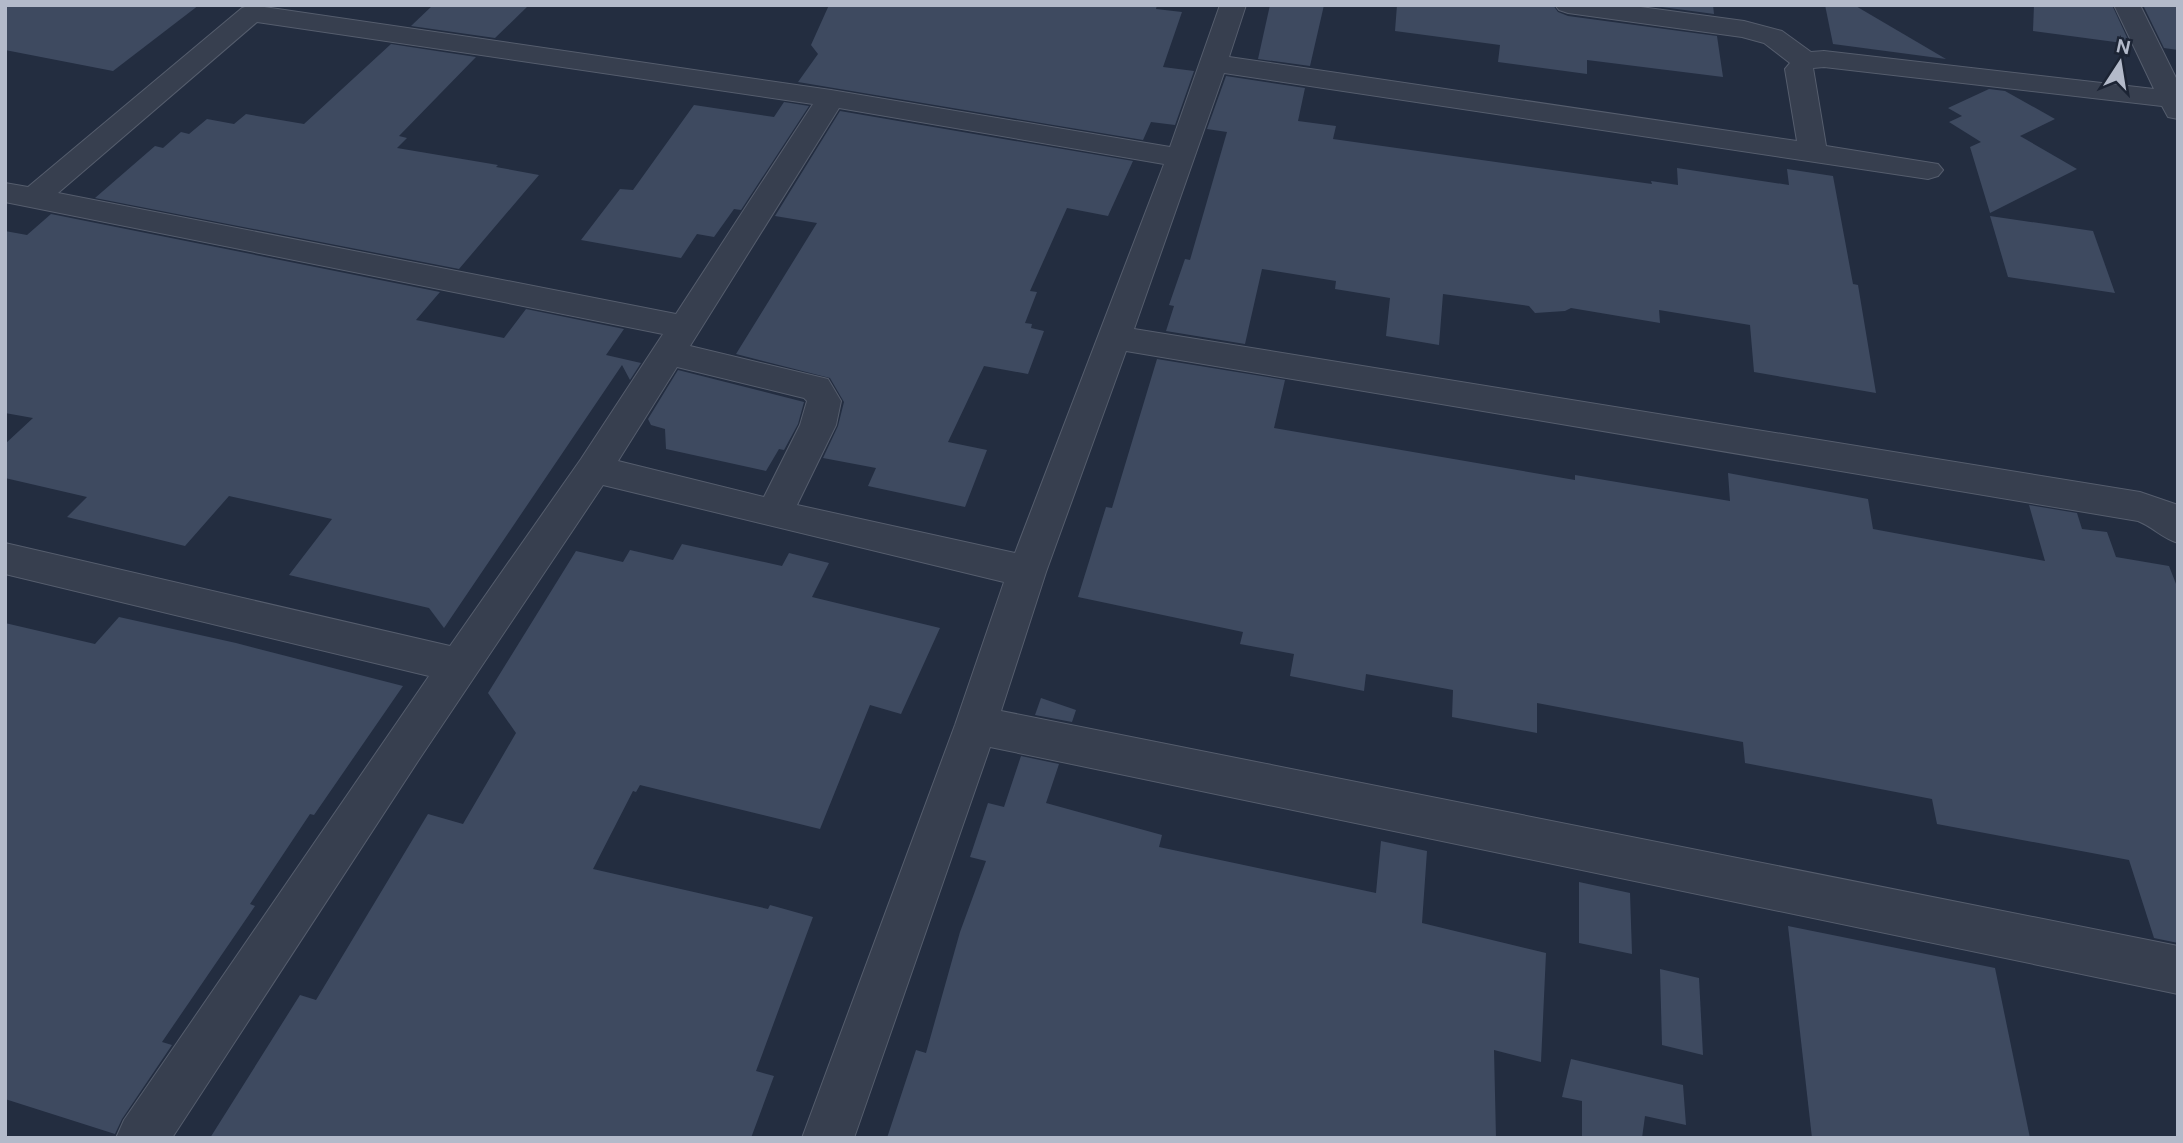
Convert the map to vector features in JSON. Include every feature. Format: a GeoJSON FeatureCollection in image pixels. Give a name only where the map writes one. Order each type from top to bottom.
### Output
{"type":"FeatureCollection","features":[{"type":"Feature","properties":{"kind":"street"},"geometry":{"type":"LineString","coordinates":[[828,1138],[976,725],[1027,572],[1181,158],[1233,5]]}},
{"type":"Feature","properties":{"kind":"street"},"geometry":{"type":"LineString","coordinates":[[1568,5],[1744,29],[1773,37],[1805,61]]}},
{"type":"Feature","properties":{"kind":"street"},"geometry":{"type":"LineString","coordinates":[[2127,5],[2176,103]]}},
{"type":"Feature","properties":{"kind":"street"},"geometry":{"type":"LineString","coordinates":[[36,196],[255,9],[831,98],[1181,158]]}},
{"type":"Feature","properties":{"kind":"street"},"geometry":{"type":"LineString","coordinates":[[1813,152],[1799,69],[1805,61],[1824,58],[2176,103]]}},
{"type":"Feature","properties":{"kind":"street"},"geometry":{"type":"LineString","coordinates":[[1212,63],[1928,170]]}},
{"type":"Feature","properties":{"kind":"street"},"geometry":{"type":"LineString","coordinates":[[142,1138],[458,665],[594,469],[831,98]]}},
{"type":"Feature","properties":{"kind":"street"},"geometry":{"type":"LineString","coordinates":[[5,192],[36,196],[677,340],[816,388],[824,401],[818,425],[774,514]]}},
{"type":"Feature","properties":{"kind":"street"},"geometry":{"type":"LineString","coordinates":[[1114,337],[2140,506],[2168,517],[2178,528]]}},
{"type":"Feature","properties":{"kind":"street"},"geometry":{"type":"LineString","coordinates":[[594,469],[774,514],[1027,572]]}},
{"type":"Feature","properties":{"kind":"street"},"geometry":{"type":"LineString","coordinates":[[5,558],[458,665]]}},
{"type":"Feature","properties":{"kind":"street"},"geometry":{"type":"LineString","coordinates":[[976,725],[2178,970]]}},
{"type":"Feature","properties":{"kind":"building"},"geometry":{"type":"Polygon","coordinates":[[[5,5],[199,5],[113,71],[5,50],[5,5]]]}},
{"type":"Feature","properties":{"kind":"building"},"geometry":{"type":"Polygon","coordinates":[[[433,5],[529,5],[495,38],[411,26],[433,5]]]}},
{"type":"Feature","properties":{"kind":"building"},"geometry":{"type":"Polygon","coordinates":[[[829,5],[1157,5],[1156,9],[1182,12],[1163,67],[1194,71],[1175,125],[1151,122],[1143,140],[798,82],[818,54],[811,45],[829,5]]]}},
{"type":"Feature","properties":{"kind":"building"},"geometry":{"type":"Polygon","coordinates":[[[1270,5],[1324,5],[1310,66],[1258,59],[1270,5]]]}},
{"type":"Feature","properties":{"kind":"building"},"geometry":{"type":"Polygon","coordinates":[[[1397,5],[1553,5],[1558,12],[1568,16],[1717,36],[1723,77],[1587,60],[1587,74],[1498,62],[1500,45],[1395,31],[1397,5]]]}},
{"type":"Feature","properties":{"kind":"building"},"geometry":{"type":"Polygon","coordinates":[[[1647,5],[1713,5],[1714,14],[1647,5]]]}},
{"type":"Feature","properties":{"kind":"building"},"geometry":{"type":"Polygon","coordinates":[[[1825,5],[1854,5],[1946,59],[1833,44],[1825,5]]]}},
{"type":"Feature","properties":{"kind":"building"},"geometry":{"type":"Polygon","coordinates":[[[2034,5],[2112,5],[2130,44],[2033,31],[2034,5]]]}},
{"type":"Feature","properties":{"kind":"building"},"geometry":{"type":"Polygon","coordinates":[[[2143,5],[2178,5],[2178,50],[2164,48],[2143,5]]]}},
{"type":"Feature","properties":{"kind":"building"},"geometry":{"type":"Polygon","coordinates":[[[391,44],[476,57],[399,136],[407,138],[397,148],[498,165],[496,167],[539,175],[459,269],[95,198],[155,146],[163,148],[181,132],[189,134],[207,119],[234,124],[246,114],[304,124],[391,44]]]}},
{"type":"Feature","properties":{"kind":"building"},"geometry":{"type":"Polygon","coordinates":[[[1226,76],[1305,88],[1298,121],[1336,126],[1333,139],[1652,184],[1651,181],[1678,185],[1677,168],[1789,185],[1787,169],[1833,176],[1853,284],[1858,285],[1876,393],[1754,372],[1750,325],[1659,310],[1660,323],[1571,308],[1565,311],[1535,313],[1529,306],[1443,294],[1439,345],[1386,336],[1390,298],[1335,289],[1336,281],[1262,269],[1245,344],[1166,331],[1174,306],[1169,305],[1185,259],[1190,260],[1227,132],[1207,129],[1226,76]]]}},
{"type":"Feature","properties":{"kind":"building"},"geometry":{"type":"Polygon","coordinates":[[[1989,89],[2005,91],[2055,119],[2020,136],[2077,169],[1990,213],[1970,147],[1981,142],[1949,122],[1962,116],[1948,108],[1989,89]]]}},
{"type":"Feature","properties":{"kind":"building"},"geometry":{"type":"Polygon","coordinates":[[[784,102],[809,106],[741,210],[734,209],[714,237],[697,234],[681,258],[581,240],[620,189],[633,190],[694,105],[774,117],[784,102]]]}},
{"type":"Feature","properties":{"kind":"building"},"geometry":{"type":"Polygon","coordinates":[[[840,111],[1133,161],[1108,216],[1067,208],[1030,291],[1037,292],[1025,323],[1032,324],[1031,328],[1044,331],[1028,374],[984,366],[948,442],[987,450],[965,507],[868,486],[876,468],[823,458],[838,426],[844,402],[830,378],[736,354],[817,223],[775,216],[840,111]]]}},
{"type":"Feature","properties":{"kind":"building"},"geometry":{"type":"Polygon","coordinates":[[[51,214],[440,292],[416,320],[504,338],[526,309],[624,329],[606,355],[641,363],[630,380],[622,365],[444,628],[429,608],[289,575],[332,519],[229,496],[185,546],[67,517],[87,497],[5,478],[5,444],[33,418],[5,413],[5,231],[27,235],[51,214]]]}},
{"type":"Feature","properties":{"kind":"building"},"geometry":{"type":"Polygon","coordinates":[[[1990,216],[2093,231],[2115,293],[2008,277],[1990,216]]]}},
{"type":"Feature","properties":{"kind":"building"},"geometry":{"type":"Polygon","coordinates":[[[1157,359],[1285,380],[1274,428],[1575,480],[1575,475],[1730,501],[1728,473],[1868,499],[1873,529],[2045,561],[2029,505],[2077,513],[2082,529],[2107,532],[2116,557],[2169,566],[2178,589],[2178,943],[2154,938],[2129,860],[1937,824],[1932,799],[1745,763],[1743,742],[1537,703],[1537,733],[1452,717],[1453,690],[1366,674],[1364,691],[1290,676],[1294,654],[1240,644],[1243,632],[1078,597],[1106,507],[1112,508],[1157,359]]]}},
{"type":"Feature","properties":{"kind":"building"},"geometry":{"type":"Polygon","coordinates":[[[678,370],[804,402],[798,424],[784,450],[779,449],[766,471],[666,449],[665,429],[651,425],[648,419],[678,370]]]}},
{"type":"Feature","properties":{"kind":"building"},"geometry":{"type":"Polygon","coordinates":[[[682,544],[782,566],[789,553],[829,563],[812,597],[940,628],[901,714],[870,705],[820,829],[640,785],[636,792],[633,791],[593,869],[768,909],[770,905],[813,917],[756,1071],[774,1076],[751,1138],[210,1138],[300,995],[316,1000],[428,814],[463,824],[516,733],[488,693],[576,551],[623,562],[630,550],[673,560],[682,544]]]}},
{"type":"Feature","properties":{"kind":"building"},"geometry":{"type":"Polygon","coordinates":[[[119,617],[236,643],[403,686],[314,815],[310,814],[250,904],[255,906],[162,1042],[172,1045],[122,1119],[115,1134],[5,1099],[5,623],[95,644],[119,617]]]}},
{"type":"Feature","properties":{"kind":"building"},"geometry":{"type":"Polygon","coordinates":[[[1041,698],[1076,710],[1072,722],[1035,715],[1041,698]]]}},
{"type":"Feature","properties":{"kind":"building"},"geometry":{"type":"Polygon","coordinates":[[[1021,756],[1059,764],[1046,803],[1162,835],[1159,847],[1376,893],[1381,841],[1427,851],[1422,923],[1546,953],[1541,1062],[1494,1050],[1496,1138],[887,1138],[916,1050],[926,1053],[960,932],[986,861],[970,857],[988,803],[1004,807],[1021,756]]]}},
{"type":"Feature","properties":{"kind":"building"},"geometry":{"type":"Polygon","coordinates":[[[1579,882],[1630,893],[1632,954],[1579,943],[1579,882]]]}},
{"type":"Feature","properties":{"kind":"building"},"geometry":{"type":"Polygon","coordinates":[[[1788,926],[1995,968],[2030,1138],[1812,1138],[1788,926]]]}},
{"type":"Feature","properties":{"kind":"building"},"geometry":{"type":"Polygon","coordinates":[[[1660,969],[1699,978],[1703,1055],[1662,1045],[1660,969]]]}},
{"type":"Feature","properties":{"kind":"building"},"geometry":{"type":"Polygon","coordinates":[[[1571,1059],[1683,1085],[1686,1125],[1645,1116],[1642,1138],[1582,1138],[1582,1101],[1562,1097],[1571,1059]]]}}]}
